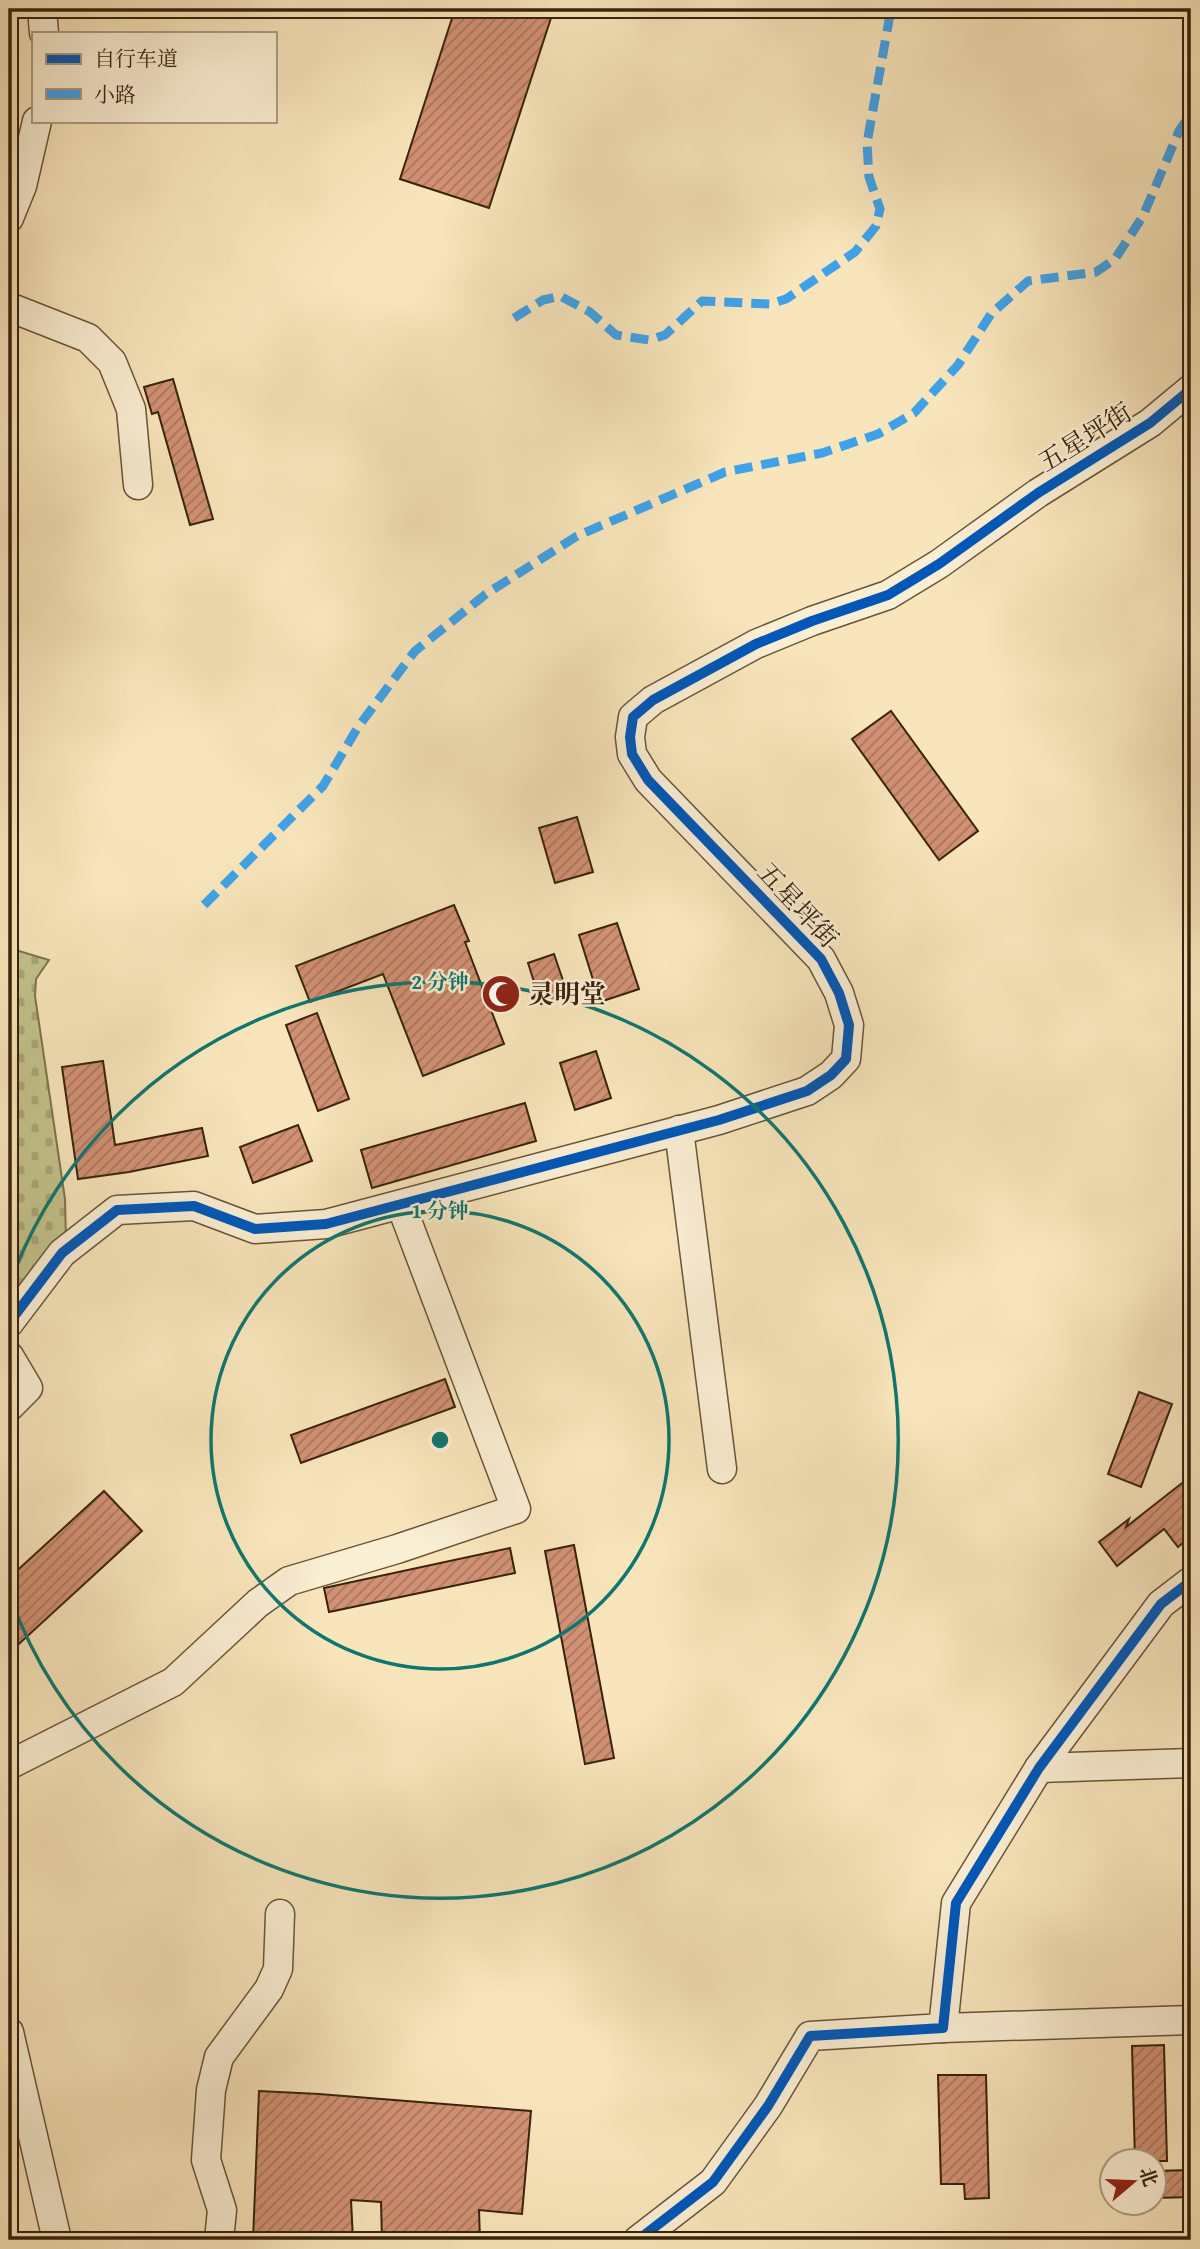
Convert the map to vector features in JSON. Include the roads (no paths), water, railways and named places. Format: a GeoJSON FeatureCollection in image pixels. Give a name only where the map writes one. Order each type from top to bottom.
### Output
{"type":"FeatureCollection","features":[{"type":"Feature","properties":{"kind":"street"},"geometry":{"type":"LineString","coordinates":[[42,9],[44,32]]}},
{"type":"Feature","properties":{"kind":"street"},"geometry":{"type":"LineString","coordinates":[[9,218],[22,186],[37,122]]}},
{"type":"Feature","properties":{"kind":"street"},"geometry":{"type":"LineString","coordinates":[[9,307],[88,338],[112,362],[131,409],[138,485]]}},
{"type":"Feature","properties":{"kind":"street","name":"五星坪街"},"geometry":{"type":"LineString","coordinates":[[9,1323],[62,1253],[117,1210],[194,1206],[255,1229],[326,1224],[719,1120],[807,1091],[831,1074],[846,1059],[849,1024],[839,993],[821,959],[648,780],[632,754],[630,737],[634,717],[653,700],[756,644],[888,595],[939,564],[1038,493],[1150,423],[1191,389]]}},
{"type":"Feature","properties":{"kind":"street"},"geometry":{"type":"LineString","coordinates":[[679,1130],[722,1469]]}},
{"type":"Feature","properties":{"kind":"street"},"geometry":{"type":"LineString","coordinates":[[9,1765],[173,1682],[258,1603],[289,1581],[397,1549],[516,1509],[401,1205]]}},
{"type":"Feature","properties":{"kind":"street"},"geometry":{"type":"LineString","coordinates":[[9,1356],[18,1398]]}},
{"type":"Feature","properties":{"kind":"street"},"geometry":{"type":"LineString","coordinates":[[943,2028],[956,1903],[1040,1768],[1161,1604],[1191,1581]]}},
{"type":"Feature","properties":{"kind":"street"},"geometry":{"type":"LineString","coordinates":[[1040,1768],[1191,1763]]}},
{"type":"Feature","properties":{"kind":"street"},"geometry":{"type":"LineString","coordinates":[[219,2240],[222,2210],[206,2160],[211,2090],[219,2057],[269,1989],[278,1969],[280,1914]]}},
{"type":"Feature","properties":{"kind":"street"},"geometry":{"type":"LineString","coordinates":[[638,2240],[713,2182],[768,2106],[810,2036],[943,2028],[1191,2020]]}},
{"type":"Feature","properties":{"kind":"street"},"geometry":{"type":"LineString","coordinates":[[9,2032],[13,2068],[57,2240]]}},
{"type":"Feature","properties":{"kind":"place","name":"灵明堂"},"geometry":{"type":"Point","coordinates":[501,994]}}]}
